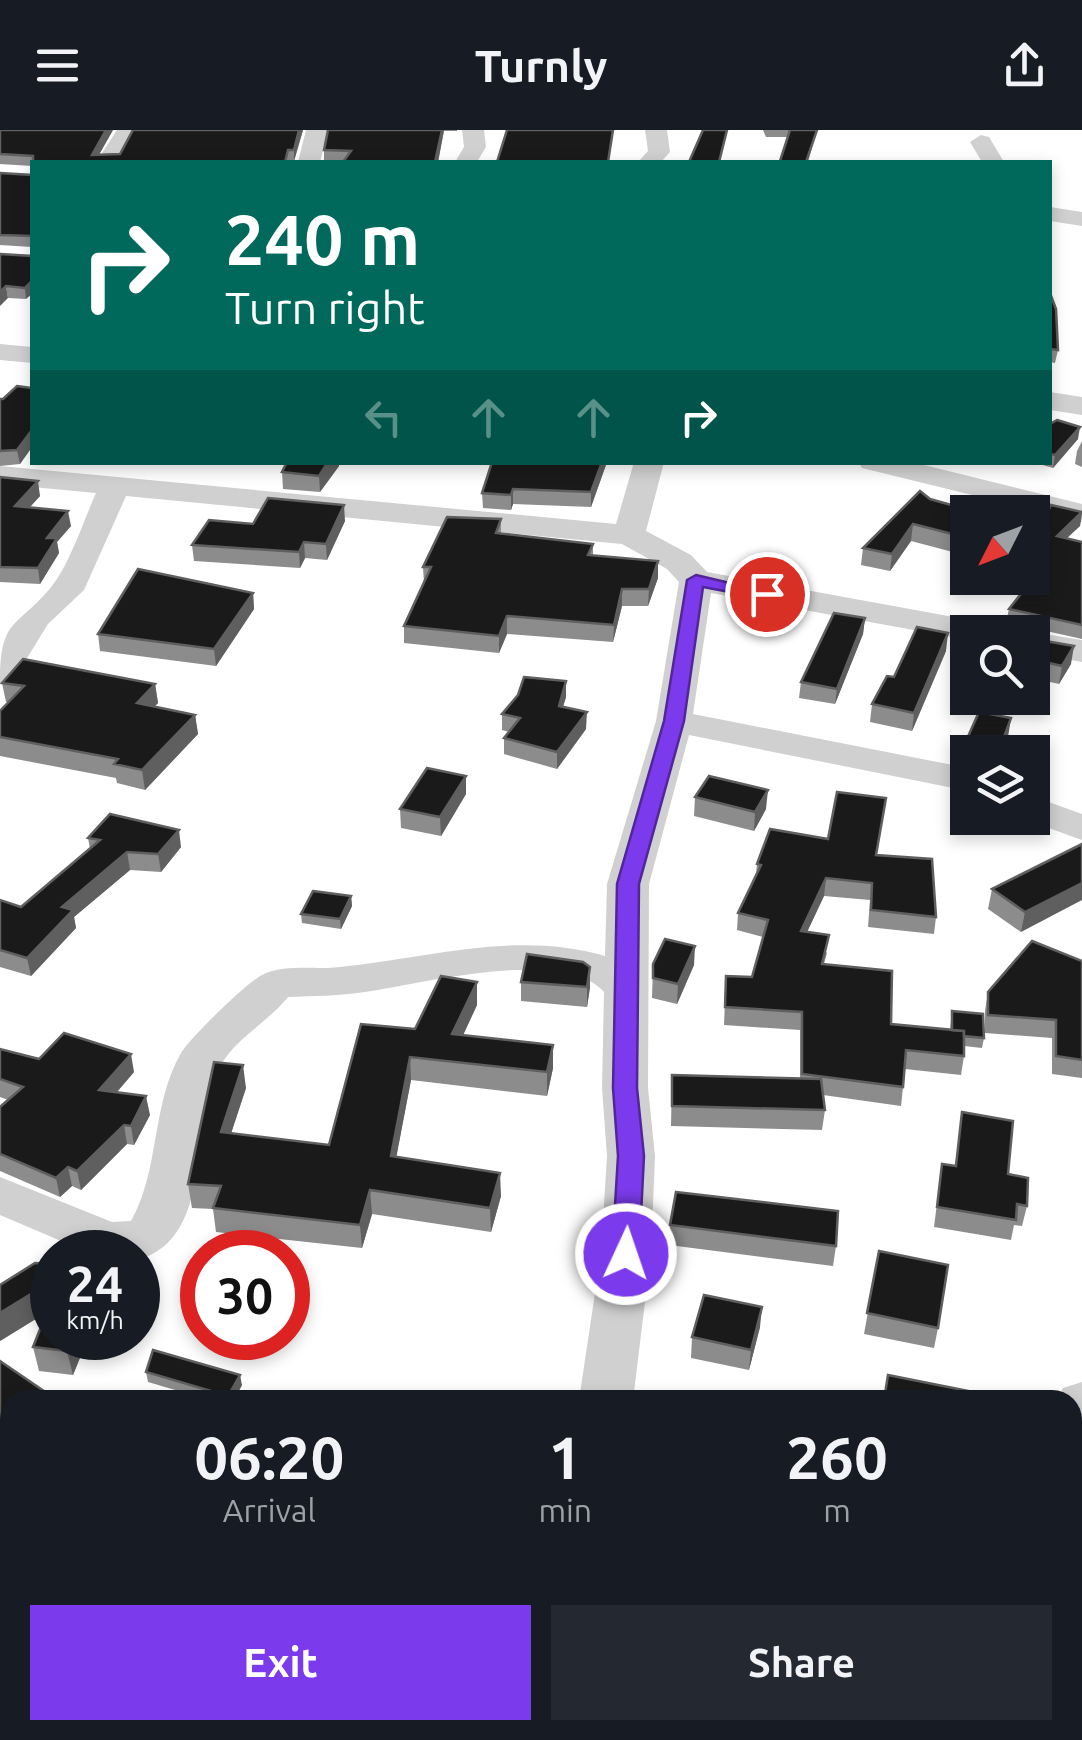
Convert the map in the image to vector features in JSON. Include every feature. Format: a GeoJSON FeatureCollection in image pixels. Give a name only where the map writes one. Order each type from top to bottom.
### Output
{"type":"FeatureCollection","features":[{"type":"Feature","properties":{"kind":"street"},"geometry":{"type":"LineString","coordinates":[[108,160],[128,130]]}},
{"type":"Feature","properties":{"kind":"street"},"geometry":{"type":"LineString","coordinates":[[310,160],[318,130]]}},
{"type":"Feature","properties":{"kind":"street"},"geometry":{"type":"LineString","coordinates":[[467,160],[475,148],[472,130]]}},
{"type":"Feature","properties":{"kind":"street"},"geometry":{"type":"LineString","coordinates":[[651,160],[659,152],[656,130]]}},
{"type":"Feature","properties":{"kind":"street"},"geometry":{"type":"LineString","coordinates":[[982,142],[993,160]]}},
{"type":"Feature","properties":{"kind":"street"},"geometry":{"type":"LineString","coordinates":[[1052,214],[1082,219]]}},
{"type":"Feature","properties":{"kind":"street"},"geometry":{"type":"LineString","coordinates":[[0,352],[30,355]]}},
{"type":"Feature","properties":{"kind":"street"},"geometry":{"type":"LineString","coordinates":[[1052,401],[1082,406]]}},
{"type":"Feature","properties":{"kind":"street"},"geometry":{"type":"LineString","coordinates":[[629,535],[648,465]]}},
{"type":"Feature","properties":{"kind":"street"},"geometry":{"type":"LineString","coordinates":[[885,465],[1082,513]]}},
{"type":"Feature","properties":{"kind":"street"},"geometry":{"type":"LineString","coordinates":[[0,475],[629,535],[679,562],[696,580],[950,626]]}},
{"type":"Feature","properties":{"kind":"street"},"geometry":{"type":"LineString","coordinates":[[0,673],[35,618],[68,590],[114,488]]}},
{"type":"Feature","properties":{"kind":"street"},"geometry":{"type":"LineString","coordinates":[[607,1390],[626,1254],[631,1156],[625,1088],[628,884],[674,721],[696,580]]}},
{"type":"Feature","properties":{"kind":"street"},"geometry":{"type":"LineString","coordinates":[[1050,645],[1082,651]]}},
{"type":"Feature","properties":{"kind":"street"},"geometry":{"type":"LineString","coordinates":[[674,721],[950,776]]}},
{"type":"Feature","properties":{"kind":"street"},"geometry":{"type":"LineString","coordinates":[[1050,815],[1082,828]]}},
{"type":"Feature","properties":{"kind":"street"},"geometry":{"type":"LineString","coordinates":[[0,1195],[104,1239],[121,1243],[148,1235],[162,1214],[174,1138],[202,1056],[275,985],[338,982],[412,967],[435,969],[555,957],[608,970],[627,990]]}},
{"type":"Feature","properties":{"kind":"building"},"geometry":{"type":"Polygon","coordinates":[[[0,130],[106,130],[92,155],[120,154],[133,130],[299,130],[294,150],[288,150],[286,160],[33,160],[33,156],[0,154],[0,130]]]}},
{"type":"Feature","properties":{"kind":"building"},"geometry":{"type":"Polygon","coordinates":[[[328,130],[442,130],[435,160],[344,160],[351,151],[324,150],[328,130]]]}},
{"type":"Feature","properties":{"kind":"building"},"geometry":{"type":"Polygon","coordinates":[[[507,130],[613,130],[608,160],[498,160],[507,130]]]}},
{"type":"Feature","properties":{"kind":"building"},"geometry":{"type":"Polygon","coordinates":[[[703,130],[727,130],[720,160],[690,160],[703,130]]]}},
{"type":"Feature","properties":{"kind":"building"},"geometry":{"type":"Polygon","coordinates":[[[790,130],[817,130],[807,160],[780,160],[790,130]]]}},
{"type":"Feature","properties":{"kind":"building"},"geometry":{"type":"Polygon","coordinates":[[[0,173],[30,175],[30,236],[0,235],[0,173]]]}},
{"type":"Feature","properties":{"kind":"building"},"geometry":{"type":"Polygon","coordinates":[[[0,254],[30,256],[30,283],[25,288],[6,286],[0,292],[0,254]]]}},
{"type":"Feature","properties":{"kind":"building"},"geometry":{"type":"Polygon","coordinates":[[[1052,298],[1056,309],[1058,350],[1052,349],[1052,298]]]}},
{"type":"Feature","properties":{"kind":"building"},"geometry":{"type":"Polygon","coordinates":[[[17,386],[30,388],[30,433],[17,450],[0,451],[3,399],[17,386]]]}},
{"type":"Feature","properties":{"kind":"building"},"geometry":{"type":"Polygon","coordinates":[[[1057,420],[1080,427],[1055,455],[1052,454],[1052,423],[1057,420]]]}},
{"type":"Feature","properties":{"kind":"building"},"geometry":{"type":"Polygon","coordinates":[[[286,465],[326,465],[319,476],[282,472],[286,465]]]}},
{"type":"Feature","properties":{"kind":"building"},"geometry":{"type":"Polygon","coordinates":[[[491,465],[601,465],[591,492],[513,489],[511,495],[482,493],[491,465]]]}},
{"type":"Feature","properties":{"kind":"building"},"geometry":{"type":"Polygon","coordinates":[[[0,477],[38,481],[15,506],[68,511],[47,538],[57,538],[38,568],[0,567],[0,477]]]}},
{"type":"Feature","properties":{"kind":"building"},"geometry":{"type":"Polygon","coordinates":[[[920,491],[930,499],[950,505],[950,533],[913,524],[892,554],[863,548],[920,491]]]}},
{"type":"Feature","properties":{"kind":"building"},"geometry":{"type":"Polygon","coordinates":[[[268,498],[344,505],[326,544],[304,542],[299,552],[192,545],[209,520],[253,524],[268,498]]]}},
{"type":"Feature","properties":{"kind":"building"},"geometry":{"type":"Polygon","coordinates":[[[1050,507],[1082,512],[1057,536],[1082,542],[1082,625],[1009,609],[1020,595],[1050,595],[1050,507]]]}},
{"type":"Feature","properties":{"kind":"building"},"geometry":{"type":"Polygon","coordinates":[[[447,517],[501,519],[496,533],[593,544],[588,555],[658,561],[649,589],[622,589],[614,625],[507,616],[499,636],[404,626],[431,567],[423,567],[447,517]]]}},
{"type":"Feature","properties":{"kind":"building"},"geometry":{"type":"Polygon","coordinates":[[[138,569],[253,593],[214,649],[98,634],[138,569]]]}},
{"type":"Feature","properties":{"kind":"building"},"geometry":{"type":"Polygon","coordinates":[[[834,613],[865,618],[837,689],[801,682],[834,613]]]}},
{"type":"Feature","properties":{"kind":"building"},"geometry":{"type":"Polygon","coordinates":[[[917,627],[948,633],[914,713],[872,704],[887,676],[894,677],[917,627]]]}},
{"type":"Feature","properties":{"kind":"building"},"geometry":{"type":"Polygon","coordinates":[[[1050,642],[1074,646],[1062,666],[1050,663],[1050,642]]]}},
{"type":"Feature","properties":{"kind":"building"},"geometry":{"type":"Polygon","coordinates":[[[23,659],[155,684],[137,703],[195,715],[142,770],[114,764],[118,759],[0,737],[0,711],[24,686],[2,683],[23,659]]]}},
{"type":"Feature","properties":{"kind":"building"},"geometry":{"type":"Polygon","coordinates":[[[524,677],[566,681],[559,706],[587,712],[557,752],[504,738],[520,718],[502,714],[518,695],[524,677]]]}},
{"type":"Feature","properties":{"kind":"building"},"geometry":{"type":"Polygon","coordinates":[[[978,715],[1011,718],[1005,735],[969,735],[978,715]]]}},
{"type":"Feature","properties":{"kind":"building"},"geometry":{"type":"Polygon","coordinates":[[[427,768],[466,776],[440,817],[400,809],[427,768]]]}},
{"type":"Feature","properties":{"kind":"building"},"geometry":{"type":"Polygon","coordinates":[[[709,776],[768,790],[755,812],[695,797],[709,776]]]}},
{"type":"Feature","properties":{"kind":"building"},"geometry":{"type":"Polygon","coordinates":[[[837,792],[886,798],[876,855],[932,859],[936,917],[871,910],[872,883],[826,878],[801,931],[829,935],[822,964],[892,971],[891,1024],[964,1031],[964,1056],[906,1050],[903,1087],[802,1074],[802,1012],[725,1007],[726,976],[752,977],[768,920],[738,913],[761,865],[757,864],[770,829],[828,839],[837,792]]]}},
{"type":"Feature","properties":{"kind":"building"},"geometry":{"type":"Polygon","coordinates":[[[110,814],[179,830],[158,854],[127,852],[62,907],[73,910],[27,958],[0,950],[0,900],[21,907],[100,840],[88,838],[110,814]]]}},
{"type":"Feature","properties":{"kind":"building"},"geometry":{"type":"Polygon","coordinates":[[[1082,844],[1082,883],[1025,912],[992,889],[1082,844]]]}},
{"type":"Feature","properties":{"kind":"building"},"geometry":{"type":"Polygon","coordinates":[[[313,891],[351,896],[340,919],[301,914],[313,891]]]}},
{"type":"Feature","properties":{"kind":"building"},"geometry":{"type":"Polygon","coordinates":[[[665,939],[695,946],[678,984],[653,978],[653,964],[665,939]]]}},
{"type":"Feature","properties":{"kind":"building"},"geometry":{"type":"Polygon","coordinates":[[[1032,941],[1082,961],[1082,1060],[1056,1056],[1056,1020],[988,1015],[988,992],[1032,941]]]}},
{"type":"Feature","properties":{"kind":"building"},"geometry":{"type":"Polygon","coordinates":[[[527,954],[583,962],[590,967],[587,987],[521,982],[527,954]]]}},
{"type":"Feature","properties":{"kind":"building"},"geometry":{"type":"Polygon","coordinates":[[[441,976],[477,982],[452,1034],[553,1045],[547,1072],[410,1057],[391,1156],[500,1173],[490,1208],[370,1190],[360,1225],[213,1208],[221,1186],[188,1184],[214,1062],[243,1065],[221,1132],[329,1145],[361,1024],[415,1029],[441,976]]]}},
{"type":"Feature","properties":{"kind":"building"},"geometry":{"type":"Polygon","coordinates":[[[952,1011],[983,1014],[984,1038],[952,1030],[952,1011]]]}},
{"type":"Feature","properties":{"kind":"building"},"geometry":{"type":"Polygon","coordinates":[[[64,1033],[131,1054],[99,1090],[146,1096],[131,1126],[124,1125],[77,1171],[68,1167],[56,1178],[0,1154],[0,1107],[23,1087],[0,1079],[0,1049],[39,1059],[64,1033]]]}},
{"type":"Feature","properties":{"kind":"building"},"geometry":{"type":"Polygon","coordinates":[[[672,1075],[821,1079],[825,1110],[672,1106],[672,1075]]]}},
{"type":"Feature","properties":{"kind":"building"},"geometry":{"type":"Polygon","coordinates":[[[962,1112],[1013,1121],[1008,1174],[1028,1178],[1027,1206],[1017,1204],[1016,1220],[937,1207],[942,1164],[956,1166],[962,1112]]]}},
{"type":"Feature","properties":{"kind":"building"},"geometry":{"type":"Polygon","coordinates":[[[676,1192],[838,1211],[836,1246],[670,1225],[676,1192]]]}},
{"type":"Feature","properties":{"kind":"building"},"geometry":{"type":"Polygon","coordinates":[[[879,1251],[948,1265],[938,1328],[867,1313],[879,1251]]]}},
{"type":"Feature","properties":{"kind":"building"},"geometry":{"type":"Polygon","coordinates":[[[30,1266],[30,1295],[0,1313],[0,1285],[30,1266]]]}},
{"type":"Feature","properties":{"kind":"building"},"geometry":{"type":"Polygon","coordinates":[[[704,1295],[762,1307],[751,1350],[692,1337],[704,1295]]]}},
{"type":"Feature","properties":{"kind":"building"},"geometry":{"type":"Polygon","coordinates":[[[160,1352],[240,1375],[231,1390],[208,1390],[146,1372],[150,1360],[160,1360],[160,1352]]]}},
{"type":"Feature","properties":{"kind":"building"},"geometry":{"type":"Polygon","coordinates":[[[0,1361],[42,1390],[0,1390],[0,1361]]]}},
{"type":"Feature","properties":{"kind":"building"},"geometry":{"type":"Polygon","coordinates":[[[888,1375],[963,1390],[886,1390],[888,1375]]]}},
{"type":"Feature","properties":{"kind":"route"},"geometry":{"type":"LineString","coordinates":[[626,1254],[631,1156],[625,1088],[628,884],[674,721],[696,580],[767,594]]}}]}
